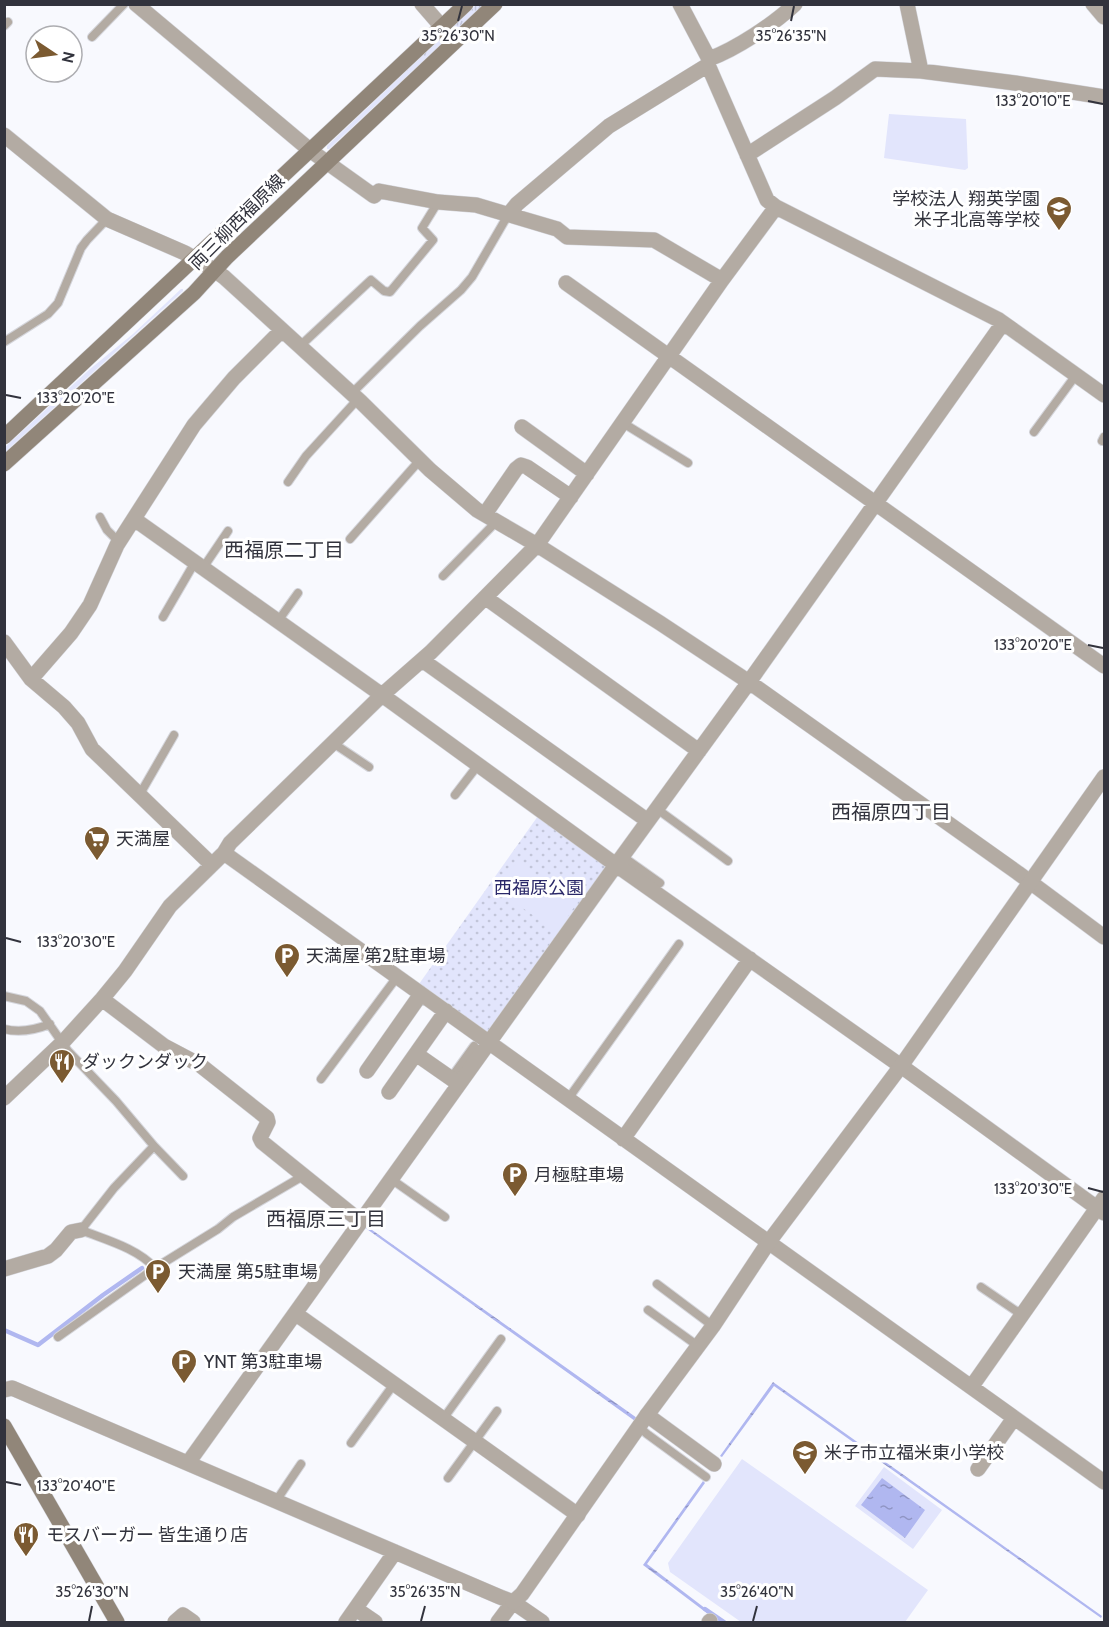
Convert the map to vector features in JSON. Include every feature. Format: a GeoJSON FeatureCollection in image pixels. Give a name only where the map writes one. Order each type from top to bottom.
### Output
{"type":"FeatureCollection","features":[{"type":"Feature","properties":{"kind":"main road","name":"両三柳西福原線"},"geometry":{"type":"LineString","coordinates":[[4,437],[466,4]]}},
{"type":"Feature","properties":{"kind":"main road","name":"両三柳西福原線"},"geometry":{"type":"LineString","coordinates":[[4,464],[194,293],[214,270],[495,4]]}},
{"type":"Feature","properties":{"kind":"main road"},"geometry":{"type":"LineString","coordinates":[[4,1426],[117,1623]]}},
{"type":"Feature","properties":{"kind":"street"},"geometry":{"type":"LineString","coordinates":[[136,4],[311,151],[374,196],[379,191],[438,202],[476,205],[557,229],[567,237],[654,240],[722,280]]}},
{"type":"Feature","properties":{"kind":"street"},"geometry":{"type":"LineString","coordinates":[[422,4],[442,27]]}},
{"type":"Feature","properties":{"kind":"street"},"geometry":{"type":"LineString","coordinates":[[680,4],[709,62],[767,200],[776,207],[1003,323],[1104,395]]}},
{"type":"Feature","properties":{"kind":"street"},"geometry":{"type":"LineString","coordinates":[[508,215],[517,204],[609,126],[782,17],[795,4]]}},
{"type":"Feature","properties":{"kind":"street"},"geometry":{"type":"LineString","coordinates":[[907,4],[921,70]]}},
{"type":"Feature","properties":{"kind":"street"},"geometry":{"type":"LineString","coordinates":[[1093,4],[1104,16]]}},
{"type":"Feature","properties":{"kind":"street"},"geometry":{"type":"LineString","coordinates":[[747,155],[875,69],[921,70],[1104,97]]}},
{"type":"Feature","properties":{"kind":"street"},"geometry":{"type":"LineString","coordinates":[[4,135],[107,219],[195,258],[236,287],[355,396],[420,460],[477,510],[537,545],[749,682],[1104,937]]}},
{"type":"Feature","properties":{"kind":"street"},"geometry":{"type":"LineString","coordinates":[[4,1098],[63,1042],[102,999],[125,971],[170,906],[224,853],[230,843],[486,598],[537,545],[722,280],[776,207]]}},
{"type":"Feature","properties":{"kind":"street"},"geometry":{"type":"LineString","coordinates":[[566,283],[1104,666]]}},
{"type":"Feature","properties":{"kind":"street"},"geometry":{"type":"LineString","coordinates":[[188,1463],[391,1179],[455,1081],[490,1043],[1003,323]]}},
{"type":"Feature","properties":{"kind":"street"},"geometry":{"type":"LineString","coordinates":[[31,679],[71,633],[90,605],[119,542],[194,425],[234,378],[282,330]]}},
{"type":"Feature","properties":{"kind":"street"},"geometry":{"type":"LineString","coordinates":[[522,427],[587,474]]}},
{"type":"Feature","properties":{"kind":"street"},"geometry":{"type":"LineString","coordinates":[[491,518],[516,469],[521,465],[571,497]]}},
{"type":"Feature","properties":{"kind":"street"},"geometry":{"type":"LineString","coordinates":[[134,519],[478,765],[619,860],[750,959],[1102,1207],[972,1386]]}},
{"type":"Feature","properties":{"kind":"street"},"geometry":{"type":"LineString","coordinates":[[486,598],[699,751]]}},
{"type":"Feature","properties":{"kind":"street"},"geometry":{"type":"LineString","coordinates":[[4,642],[31,679],[64,707],[78,723],[92,749],[211,864]]}},
{"type":"Feature","properties":{"kind":"street"},"geometry":{"type":"LineString","coordinates":[[422,660],[652,815]]}},
{"type":"Feature","properties":{"kind":"street"},"geometry":{"type":"LineString","coordinates":[[498,1623],[513,1602],[522,1594],[643,1421],[713,1326],[768,1243],[901,1066],[1104,777]]}},
{"type":"Feature","properties":{"kind":"street"},"geometry":{"type":"LineString","coordinates":[[224,853],[1104,1482]]}},
{"type":"Feature","properties":{"kind":"street"},"geometry":{"type":"LineString","coordinates":[[623,1139],[750,959]]}},
{"type":"Feature","properties":{"kind":"street"},"geometry":{"type":"LineString","coordinates":[[367,1071],[421,994]]}},
{"type":"Feature","properties":{"kind":"street"},"geometry":{"type":"LineString","coordinates":[[102,999],[164,1046],[200,1065],[267,1118],[268,1122],[260,1138],[262,1142],[360,1221]]}},
{"type":"Feature","properties":{"kind":"street"},"geometry":{"type":"LineString","coordinates":[[389,1092],[446,1011]]}},
{"type":"Feature","properties":{"kind":"street"},"geometry":{"type":"LineString","coordinates":[[416,1054],[455,1081]]}},
{"type":"Feature","properties":{"kind":"street"},"geometry":{"type":"LineString","coordinates":[[4,1269],[48,1256],[71,1232],[81,1230]]}},
{"type":"Feature","properties":{"kind":"street"},"geometry":{"type":"LineString","coordinates":[[296,1314],[578,1515]]}},
{"type":"Feature","properties":{"kind":"street"},"geometry":{"type":"LineString","coordinates":[[4,1390],[12,1388],[513,1602],[542,1623]]}},
{"type":"Feature","properties":{"kind":"street"},"geometry":{"type":"LineString","coordinates":[[978,1469],[1014,1418]]}},
{"type":"Feature","properties":{"kind":"street"},"geometry":{"type":"LineString","coordinates":[[643,1421],[710,1470]]}},
{"type":"Feature","properties":{"kind":"street"},"geometry":{"type":"LineString","coordinates":[[346,1623],[395,1552]]}},
{"type":"Feature","properties":{"kind":"street"},"geometry":{"type":"LineString","coordinates":[[356,1609],[375,1623]]}},
{"type":"Feature","properties":{"kind":"street"},"geometry":{"type":"LineString","coordinates":[[175,1623],[183,1615],[193,1623]]}},
{"type":"Feature","properties":{"kind":"lane"},"geometry":{"type":"LineString","coordinates":[[92,37],[124,4]]}},
{"type":"Feature","properties":{"kind":"lane"},"geometry":{"type":"LineString","coordinates":[[300,346],[371,280],[384,291],[390,292],[433,240],[422,228],[438,202]]}},
{"type":"Feature","properties":{"kind":"lane"},"geometry":{"type":"LineString","coordinates":[[288,482],[355,396],[420,326],[461,291],[472,277],[508,215]]}},
{"type":"Feature","properties":{"kind":"lane"},"geometry":{"type":"LineString","coordinates":[[4,342],[48,314],[58,303],[81,248],[107,219]]}},
{"type":"Feature","properties":{"kind":"lane"},"geometry":{"type":"LineString","coordinates":[[1034,432],[1076,375]]}},
{"type":"Feature","properties":{"kind":"lane"},"geometry":{"type":"LineString","coordinates":[[623,423],[688,463]]}},
{"type":"Feature","properties":{"kind":"lane"},"geometry":{"type":"LineString","coordinates":[[350,539],[420,460]]}},
{"type":"Feature","properties":{"kind":"lane"},"geometry":{"type":"LineString","coordinates":[[100,517],[107,530],[119,542]]}},
{"type":"Feature","properties":{"kind":"lane"},"geometry":{"type":"LineString","coordinates":[[443,576],[491,518]]}},
{"type":"Feature","properties":{"kind":"lane"},"geometry":{"type":"LineString","coordinates":[[163,617],[199,565],[228,531]]}},
{"type":"Feature","properties":{"kind":"lane"},"geometry":{"type":"LineString","coordinates":[[278,621],[298,593]]}},
{"type":"Feature","properties":{"kind":"lane"},"geometry":{"type":"LineString","coordinates":[[140,794],[174,735]]}},
{"type":"Feature","properties":{"kind":"lane"},"geometry":{"type":"LineString","coordinates":[[333,743],[369,767]]}},
{"type":"Feature","properties":{"kind":"lane"},"geometry":{"type":"LineString","coordinates":[[456,795],[478,765]]}},
{"type":"Feature","properties":{"kind":"lane"},"geometry":{"type":"LineString","coordinates":[[652,815],[728,861]]}},
{"type":"Feature","properties":{"kind":"lane"},"geometry":{"type":"LineString","coordinates":[[619,860],[660,883]]}},
{"type":"Feature","properties":{"kind":"lane"},"geometry":{"type":"LineString","coordinates":[[568,1099],[679,944]]}},
{"type":"Feature","properties":{"kind":"lane"},"geometry":{"type":"LineString","coordinates":[[321,1079],[397,977]]}},
{"type":"Feature","properties":{"kind":"lane"},"geometry":{"type":"LineString","coordinates":[[4,996],[18,998],[34,1007],[50,1024],[68,1051],[183,1176]]}},
{"type":"Feature","properties":{"kind":"lane"},"geometry":{"type":"LineString","coordinates":[[4,1029],[16,1032],[50,1024]]}},
{"type":"Feature","properties":{"kind":"lane"},"geometry":{"type":"LineString","coordinates":[[455,1081],[474,1046]]}},
{"type":"Feature","properties":{"kind":"lane"},"geometry":{"type":"LineString","coordinates":[[154,1146],[114,1188],[81,1230],[148,1259],[155,1268]]}},
{"type":"Feature","properties":{"kind":"lane"},"geometry":{"type":"LineString","coordinates":[[58,1337],[155,1268],[218,1229],[233,1217],[303,1176]]}},
{"type":"Feature","properties":{"kind":"lane"},"geometry":{"type":"LineString","coordinates":[[391,1179],[445,1217]]}},
{"type":"Feature","properties":{"kind":"lane"},"geometry":{"type":"LineString","coordinates":[[657,1284],[713,1326]]}},
{"type":"Feature","properties":{"kind":"lane"},"geometry":{"type":"LineString","coordinates":[[981,1287],[1022,1315]]}},
{"type":"Feature","properties":{"kind":"lane"},"geometry":{"type":"LineString","coordinates":[[648,1310],[698,1346]]}},
{"type":"Feature","properties":{"kind":"lane"},"geometry":{"type":"LineString","coordinates":[[443,1419],[501,1339]]}},
{"type":"Feature","properties":{"kind":"lane"},"geometry":{"type":"LineString","coordinates":[[351,1443],[394,1384]]}},
{"type":"Feature","properties":{"kind":"lane"},"geometry":{"type":"LineString","coordinates":[[448,1478],[497,1411]]}},
{"type":"Feature","properties":{"kind":"lane"},"geometry":{"type":"LineString","coordinates":[[276,1501],[301,1464]]}},
{"type":"Feature","properties":{"kind":"green space"},"geometry":{"type":"Polygon","coordinates":[[[477,4],[483,5],[327,149],[327,146],[477,4]]]}},
{"type":"Feature","properties":{"kind":"green space"},"geometry":{"type":"Polygon","coordinates":[[[889,114],[966,119],[968,168],[965,170],[884,158],[889,114]]]}},
{"type":"Feature","properties":{"kind":"green space"},"geometry":{"type":"Polygon","coordinates":[[[181,289],[183,291],[5,452],[5,447],[181,289]]]}},
{"type":"Feature","properties":{"kind":"green space","name":"西福原公園"},"geometry":{"type":"Polygon","coordinates":[[[538,816],[608,864],[489,1031],[485,1032],[419,984],[538,816]]]}},
{"type":"Feature","properties":{"kind":"green space"},"geometry":{"type":"Polygon","coordinates":[[[517,861],[577,903],[557,932],[497,890],[517,861]]]}},
{"type":"Feature","properties":{"kind":"green space"},"geometry":{"type":"Polygon","coordinates":[[[742,1459],[928,1590],[905,1622],[741,1622],[670,1572],[668,1563],[742,1459]]]}},
{"type":"Feature","properties":{"kind":"green space"},"geometry":{"type":"Polygon","coordinates":[[[884,1467],[942,1510],[913,1549],[855,1506],[884,1467]]]}},
{"type":"Feature","properties":{"kind":"water"},"geometry":{"type":"Polygon","coordinates":[[[365,1225],[637,1418],[635,1421],[364,1227],[365,1225]]]}},
{"type":"Feature","properties":{"kind":"water"},"geometry":{"type":"Polygon","coordinates":[[[773,1382],[1102,1616],[1101,1618],[774,1386],[722,1457],[720,1456],[773,1382]]]}},
{"type":"Feature","properties":{"kind":"water"},"geometry":{"type":"Polygon","coordinates":[[[882,1478],[925,1510],[905,1538],[861,1505],[882,1478]]]}},
{"type":"Feature","properties":{"kind":"water"},"geometry":{"type":"Polygon","coordinates":[[[703,1481],[705,1483],[647,1564],[710,1612],[708,1614],[643,1565],[703,1481]]]}},
{"type":"Feature","properties":{"kind":"waterway"},"geometry":{"type":"LineString","coordinates":[[4,1330],[38,1345],[142,1268]]}},
{"type":"Feature","properties":{"kind":"waterway"},"geometry":{"type":"LineString","coordinates":[[705,1609],[724,1622]]}},
{"type":"Feature","properties":{"kind":"place","name":"学校法人 翔英学園 米子北高等学校"},"geometry":{"type":"Point","coordinates":[1059,232]}},
{"type":"Feature","properties":{"kind":"place","name":"天満屋"},"geometry":{"type":"Point","coordinates":[97,862]}},
{"type":"Feature","properties":{"kind":"place","name":"天満屋 第2駐車場"},"geometry":{"type":"Point","coordinates":[287,979]}},
{"type":"Feature","properties":{"kind":"place","name":"ダックンダック"},"geometry":{"type":"Point","coordinates":[62,1085]}},
{"type":"Feature","properties":{"kind":"place","name":"月極駐車場"},"geometry":{"type":"Point","coordinates":[515,1198]}},
{"type":"Feature","properties":{"kind":"place","name":"天満屋 第5駐車場"},"geometry":{"type":"Point","coordinates":[158,1295]}},
{"type":"Feature","properties":{"kind":"place","name":"YNT 第3駐車場"},"geometry":{"type":"Point","coordinates":[184,1385]}},
{"type":"Feature","properties":{"kind":"place","name":"米子市立福米東小学校"},"geometry":{"type":"Point","coordinates":[805,1476]}},
{"type":"Feature","properties":{"kind":"place","name":"モスバーガー 皆生通り店"},"geometry":{"type":"Point","coordinates":[26,1558]}},
{"type":"Feature","properties":{"kind":"district","name":"西福原二丁目"},"geometry":{"type":"Point","coordinates":[284,550]}},
{"type":"Feature","properties":{"kind":"district","name":"西福原四丁目"},"geometry":{"type":"Point","coordinates":[891,812]}},
{"type":"Feature","properties":{"kind":"district","name":"西福原三丁目"},"geometry":{"type":"Point","coordinates":[326,1219]}}]}
